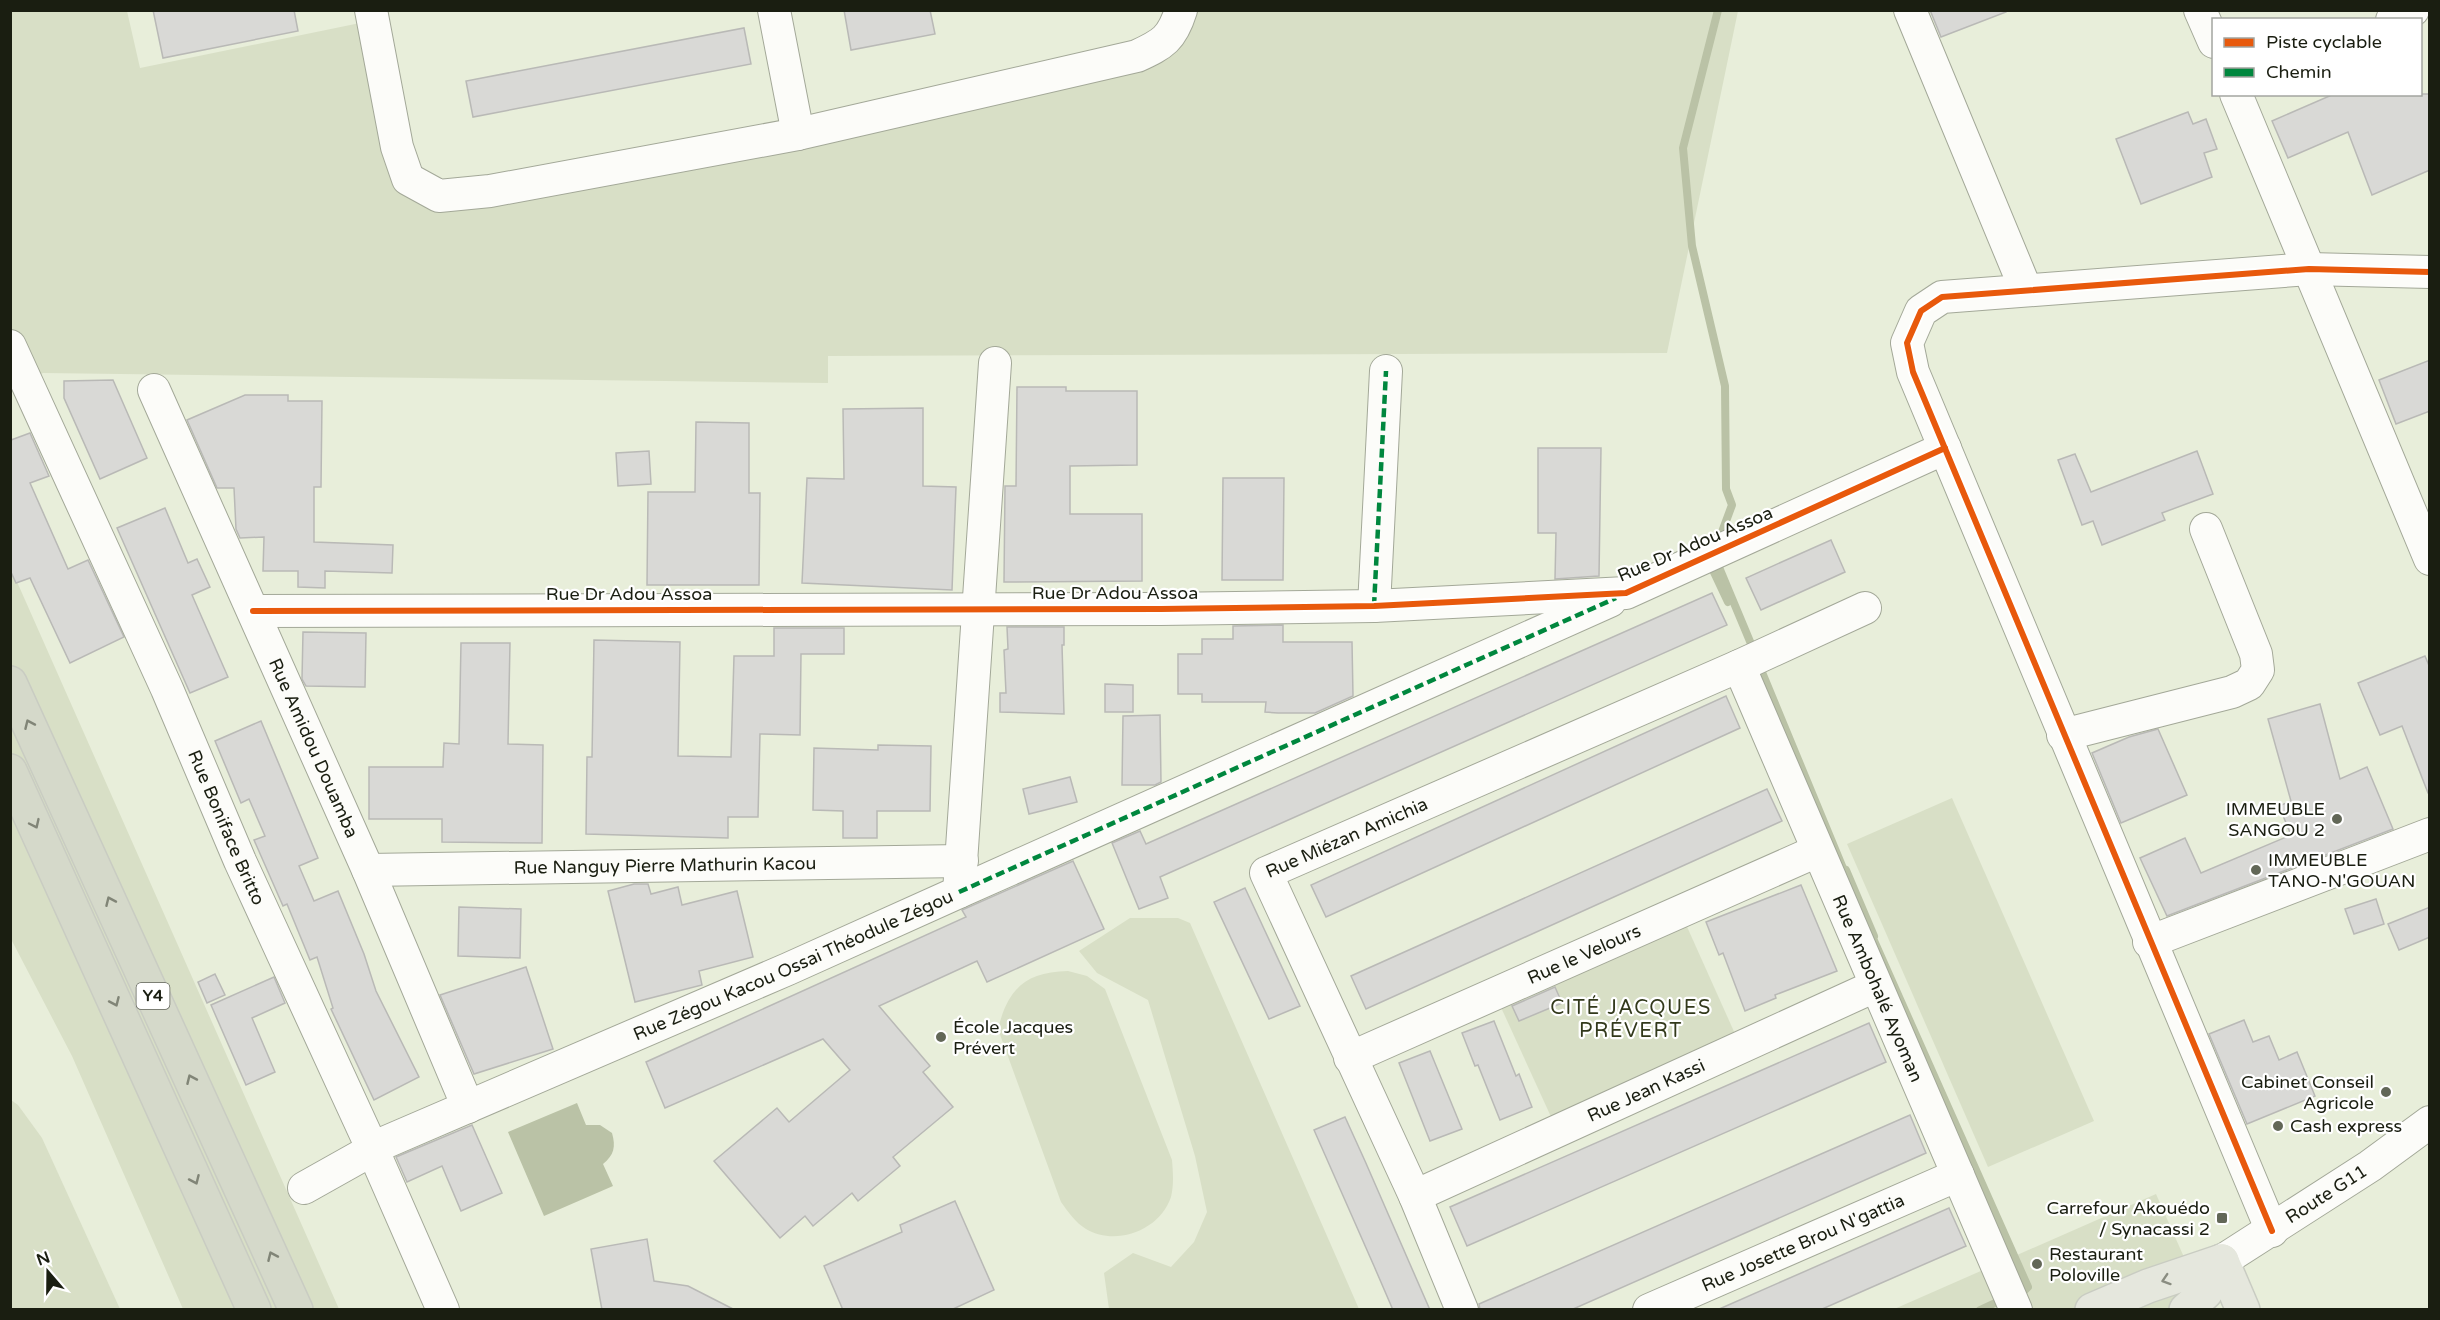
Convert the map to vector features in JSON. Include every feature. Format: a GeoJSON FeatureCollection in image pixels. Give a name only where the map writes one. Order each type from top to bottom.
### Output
{"type":"FeatureCollection","features":[{"type":"Feature","properties":{"kind":"highway","name":"Y4"},"geometry":{"type":"LineString","coordinates":[[10,682],[296,1310]]}},
{"type":"Feature","properties":{"kind":"highway","name":"Y4"},"geometry":{"type":"LineString","coordinates":[[10,771],[254,1310]]}},
{"type":"Feature","properties":{"kind":"main road"},"geometry":{"type":"LineString","coordinates":[[2092,1310],[2148,1286],[2222,1261]]}},
{"type":"Feature","properties":{"kind":"main road"},"geometry":{"type":"LineString","coordinates":[[2186,1310],[2206,1292],[2222,1261]]}},
{"type":"Feature","properties":{"kind":"main road"},"geometry":{"type":"LineString","coordinates":[[2222,1261],[2243,1310]]}},
{"type":"Feature","properties":{"kind":"street"},"geometry":{"type":"LineString","coordinates":[[371,10],[397,147],[408,179],[439,196],[490,191],[798,134],[1137,56],[1161,45],[1175,29],[1181,10]]}},
{"type":"Feature","properties":{"kind":"street"},"geometry":{"type":"LineString","coordinates":[[774,10],[798,134]]}},
{"type":"Feature","properties":{"kind":"street"},"geometry":{"type":"LineString","coordinates":[[1910,10],[2026,290]]}},
{"type":"Feature","properties":{"kind":"street"},"geometry":{"type":"LineString","coordinates":[[2200,10],[2212,37]]}},
{"type":"Feature","properties":{"kind":"street"},"geometry":{"type":"LineString","coordinates":[[2396,18],[2414,10]]}},
{"type":"Feature","properties":{"kind":"street"},"geometry":{"type":"LineString","coordinates":[[2237,96],[2430,559]]}},
{"type":"Feature","properties":{"kind":"street"},"geometry":{"type":"LineString","coordinates":[[2272,1231],[1913,372],[1907,343],[1921,311],[1942,297],[2309,268],[2430,272]]}},
{"type":"Feature","properties":{"kind":"street","name":"Rue Boniface Britto"},"geometry":{"type":"LineString","coordinates":[[10,346],[167,689],[240,861],[443,1310]]}},
{"type":"Feature","properties":{"kind":"street","name":"Rue Zégou Kacou Ossai Théodule Zégou"},"geometry":{"type":"LineString","coordinates":[[304,1188],[372,1149],[788,969],[959,892],[994,363]]}},
{"type":"Feature","properties":{"kind":"street"},"geometry":{"type":"LineString","coordinates":[[1374,606],[1386,371]]}},
{"type":"Feature","properties":{"kind":"street","name":"Rue Amidou Douamba"},"geometry":{"type":"LineString","coordinates":[[154,390],[368,870],[468,1107]]}},
{"type":"Feature","properties":{"kind":"street","name":"Rue Dr Adou Assoa"},"geometry":{"type":"LineString","coordinates":[[253,611],[1161,609],[1374,606],[1626,593],[1945,448]]}},
{"type":"Feature","properties":{"kind":"street"},"geometry":{"type":"LineString","coordinates":[[2063,735],[2232,692],[2249,684],[2258,670],[2256,654],[2206,529]]}},
{"type":"Feature","properties":{"kind":"street"},"geometry":{"type":"LineString","coordinates":[[959,892],[1626,593]]}},
{"type":"Feature","properties":{"kind":"street","name":"Rue Miézan Amichia"},"geometry":{"type":"LineString","coordinates":[[1462,1310],[1415,1196],[1266,873],[1739,666],[1865,608]]}},
{"type":"Feature","properties":{"kind":"street","name":"Rue Ambohalé Ayoman"},"geometry":{"type":"LineString","coordinates":[[1739,666],[2016,1310]]}},
{"type":"Feature","properties":{"kind":"street"},"geometry":{"type":"LineString","coordinates":[[2150,942],[2430,834]]}},
{"type":"Feature","properties":{"kind":"street","name":"Rue le Velours"},"geometry":{"type":"LineString","coordinates":[[1350,1058],[1817,850]]}},
{"type":"Feature","properties":{"kind":"street","name":"Rue Nanguy Pierre Mathurin Kacou"},"geometry":{"type":"LineString","coordinates":[[368,870],[962,861]]}},
{"type":"Feature","properties":{"kind":"street","name":"Rue Jean Kassi"},"geometry":{"type":"LineString","coordinates":[[1415,1196],[1875,986]]}},
{"type":"Feature","properties":{"kind":"street","name":"Route G11"},"geometry":{"type":"LineString","coordinates":[[2222,1261],[2370,1166],[2430,1122]]}},
{"type":"Feature","properties":{"kind":"street","name":"Rue Josette Brou N'gattia"},"geometry":{"type":"LineString","coordinates":[[1649,1310],[1958,1175]]}},
{"type":"Feature","properties":{"kind":"shaded area"},"geometry":{"type":"Polygon","coordinates":[[[10,11],[127,11],[140,68],[360,23],[389,157],[439,199],[1161,62],[1193,11],[1738,11],[1667,353],[828,356],[828,383],[43,373],[11,387],[10,11]]]}},
{"type":"Feature","properties":{"kind":"shaded area"},"geometry":{"type":"Polygon","coordinates":[[[10,566],[339,1309],[183,1309],[72,1056],[11,939],[10,566]]]}},
{"type":"Feature","properties":{"kind":"shaded area"},"geometry":{"type":"Polygon","coordinates":[[[1952,798],[2094,1121],[1988,1167],[1847,844],[1952,798]]]}},
{"type":"Feature","properties":{"kind":"shaded area"},"geometry":{"type":"Polygon","coordinates":[[[1130,918],[1178,918],[1190,923],[1359,1309],[1109,1309],[1104,1273],[1133,1253],[1171,1267],[1194,1242],[1207,1212],[1195,1156],[1148,1000],[1097,973],[1079,951],[1130,918]]]}},
{"type":"Feature","properties":{"kind":"shaded area"},"geometry":{"type":"Polygon","coordinates":[[[1684,920],[1736,1036],[1552,1119],[1499,1003],[1684,920]]]}},
{"type":"Feature","properties":{"kind":"shaded area"},"geometry":{"type":"Polygon","coordinates":[[[1068,971],[1087,976],[1105,989],[1172,1160],[1172,1192],[1165,1209],[1147,1226],[1136,1232],[1110,1236],[1098,1234],[1086,1229],[1075,1220],[1061,1202],[998,1029],[1007,1003],[1021,985],[1040,975],[1068,971]]]}},
{"type":"Feature","properties":{"kind":"shaded area"},"geometry":{"type":"Polygon","coordinates":[[[11,1100],[18,1105],[42,1138],[120,1309],[11,1309],[11,1100]]]}},
{"type":"Feature","properties":{"kind":"shaded area"},"geometry":{"type":"Polygon","coordinates":[[[577,1103],[586,1125],[600,1125],[612,1133],[613,1150],[603,1164],[613,1186],[544,1216],[508,1132],[577,1103]]]}},
{"type":"Feature","properties":{"kind":"shaded area"},"geometry":{"type":"Polygon","coordinates":[[[2156,1194],[2207,1309],[1892,1310],[2156,1194]]]}},
{"type":"Feature","properties":{"kind":"building"},"geometry":{"type":"Polygon","coordinates":[[[153,10],[294,10],[298,31],[163,58],[153,10]]]}},
{"type":"Feature","properties":{"kind":"building"},"geometry":{"type":"Polygon","coordinates":[[[844,10],[930,10],[935,34],[851,50],[844,10]]]}},
{"type":"Feature","properties":{"kind":"building"},"geometry":{"type":"Polygon","coordinates":[[[1930,10],[2006,10],[2006,12],[1941,37],[1930,10]]]}},
{"type":"Feature","properties":{"kind":"building"},"geometry":{"type":"Polygon","coordinates":[[[744,28],[751,64],[473,117],[466,81],[744,28]]]}},
{"type":"Feature","properties":{"kind":"building"},"geometry":{"type":"Polygon","coordinates":[[[2422,94],[2430,94],[2430,170],[2372,195],[2348,132],[2288,158],[2272,121],[2329,96],[2422,96],[2422,94]]]}},
{"type":"Feature","properties":{"kind":"building"},"geometry":{"type":"Polygon","coordinates":[[[2188,112],[2193,124],[2206,119],[2217,149],[2204,153],[2212,177],[2141,204],[2116,139],[2188,112]]]}},
{"type":"Feature","properties":{"kind":"building"},"geometry":{"type":"Polygon","coordinates":[[[2430,360],[2430,411],[2396,424],[2379,380],[2430,360]]]}},
{"type":"Feature","properties":{"kind":"building"},"geometry":{"type":"Polygon","coordinates":[[[113,380],[147,458],[100,479],[64,398],[64,381],[113,380]]]}},
{"type":"Feature","properties":{"kind":"building"},"geometry":{"type":"Polygon","coordinates":[[[1017,387],[1066,387],[1066,391],[1137,391],[1137,465],[1070,466],[1070,514],[1142,514],[1142,581],[1004,582],[1005,486],[1016,486],[1017,387]]]}},
{"type":"Feature","properties":{"kind":"building"},"geometry":{"type":"Polygon","coordinates":[[[245,395],[288,395],[288,401],[322,401],[321,487],[314,487],[314,542],[393,545],[392,573],[325,571],[325,588],[298,587],[298,571],[263,571],[264,537],[240,538],[236,529],[234,488],[217,488],[187,420],[245,395]]]}},
{"type":"Feature","properties":{"kind":"building"},"geometry":{"type":"Polygon","coordinates":[[[923,408],[923,486],[956,487],[952,590],[802,583],[807,478],[844,479],[843,409],[923,408]]]}},
{"type":"Feature","properties":{"kind":"building"},"geometry":{"type":"Polygon","coordinates":[[[696,422],[749,423],[749,493],[760,493],[759,585],[647,585],[648,492],[695,492],[696,422]]]}},
{"type":"Feature","properties":{"kind":"building"},"geometry":{"type":"Polygon","coordinates":[[[30,433],[49,476],[30,483],[68,569],[88,560],[124,637],[70,663],[30,578],[16,583],[10,570],[10,438],[11,440],[30,433]]]}},
{"type":"Feature","properties":{"kind":"building"},"geometry":{"type":"Polygon","coordinates":[[[1538,448],[1601,448],[1599,576],[1555,579],[1556,533],[1538,533],[1538,448]]]}},
{"type":"Feature","properties":{"kind":"building"},"geometry":{"type":"Polygon","coordinates":[[[649,451],[651,484],[618,486],[616,453],[649,451]]]}},
{"type":"Feature","properties":{"kind":"building"},"geometry":{"type":"Polygon","coordinates":[[[2197,451],[2213,494],[2162,513],[2165,520],[2102,545],[2093,521],[2082,525],[2058,460],[2075,454],[2091,492],[2197,451]]]}},
{"type":"Feature","properties":{"kind":"building"},"geometry":{"type":"Polygon","coordinates":[[[1223,478],[1284,478],[1283,580],[1222,580],[1223,478]]]}},
{"type":"Feature","properties":{"kind":"building"},"geometry":{"type":"Polygon","coordinates":[[[165,508],[188,563],[197,559],[210,587],[192,595],[228,677],[190,693],[117,528],[165,508]]]}},
{"type":"Feature","properties":{"kind":"building"},"geometry":{"type":"Polygon","coordinates":[[[1831,540],[1845,572],[1761,610],[1746,578],[1831,540]]]}},
{"type":"Feature","properties":{"kind":"building"},"geometry":{"type":"Polygon","coordinates":[[[1712,593],[1727,625],[1160,877],[1168,898],[1139,909],[1112,843],[1140,831],[1146,844],[1712,593]]]}},
{"type":"Feature","properties":{"kind":"building"},"geometry":{"type":"Polygon","coordinates":[[[1283,625],[1283,642],[1352,642],[1353,696],[1315,713],[1278,713],[1265,712],[1266,702],[1202,702],[1202,694],[1178,694],[1178,654],[1202,654],[1202,639],[1233,639],[1233,626],[1283,625]]]}},
{"type":"Feature","properties":{"kind":"building"},"geometry":{"type":"Polygon","coordinates":[[[1007,627],[1064,627],[1064,645],[1062,645],[1064,714],[1000,712],[1000,693],[1006,693],[1004,650],[1008,649],[1007,627]]]}},
{"type":"Feature","properties":{"kind":"building"},"geometry":{"type":"Polygon","coordinates":[[[774,628],[844,628],[844,654],[801,654],[800,735],[760,734],[758,817],[728,817],[728,838],[586,834],[587,757],[592,757],[594,640],[680,642],[678,756],[731,757],[734,656],[774,656],[774,628]]]}},
{"type":"Feature","properties":{"kind":"building"},"geometry":{"type":"Polygon","coordinates":[[[303,632],[366,633],[365,687],[306,686],[302,679],[303,632]]]}},
{"type":"Feature","properties":{"kind":"building"},"geometry":{"type":"Polygon","coordinates":[[[461,643],[510,643],[508,744],[543,745],[542,843],[442,842],[442,819],[369,819],[369,767],[443,767],[444,743],[459,744],[461,643]]]}},
{"type":"Feature","properties":{"kind":"building"},"geometry":{"type":"Polygon","coordinates":[[[2425,656],[2430,668],[2430,793],[2428,793],[2402,726],[2380,735],[2358,683],[2425,656]]]}},
{"type":"Feature","properties":{"kind":"building"},"geometry":{"type":"Polygon","coordinates":[[[1105,684],[1133,685],[1133,712],[1105,712],[1105,684]]]}},
{"type":"Feature","properties":{"kind":"building"},"geometry":{"type":"Polygon","coordinates":[[[1726,696],[1740,728],[1326,917],[1311,885],[1726,696]]]}},
{"type":"Feature","properties":{"kind":"building"},"geometry":{"type":"Polygon","coordinates":[[[2320,704],[2340,779],[2367,767],[2393,829],[2167,916],[2140,858],[2185,838],[2201,873],[2291,835],[2279,806],[2291,801],[2268,719],[2320,704]]]}},
{"type":"Feature","properties":{"kind":"building"},"geometry":{"type":"Polygon","coordinates":[[[1160,715],[1161,782],[1155,785],[1122,785],[1123,716],[1160,715]]]}},
{"type":"Feature","properties":{"kind":"building"},"geometry":{"type":"Polygon","coordinates":[[[261,721],[318,858],[299,866],[314,901],[338,891],[364,954],[376,991],[419,1077],[374,1100],[331,1009],[333,1008],[317,957],[310,960],[287,904],[283,906],[254,840],[265,836],[249,799],[241,803],[215,741],[261,721]]]}},
{"type":"Feature","properties":{"kind":"building"},"geometry":{"type":"Polygon","coordinates":[[[2158,729],[2187,795],[2121,823],[2092,753],[2129,737],[2158,729]]]}},
{"type":"Feature","properties":{"kind":"building"},"geometry":{"type":"Polygon","coordinates":[[[878,745],[931,746],[930,811],[877,811],[877,838],[843,838],[843,811],[813,810],[814,748],[878,750],[878,745]]]}},
{"type":"Feature","properties":{"kind":"building"},"geometry":{"type":"Polygon","coordinates":[[[1070,777],[1077,802],[1029,814],[1023,789],[1070,777]]]}},
{"type":"Feature","properties":{"kind":"building"},"geometry":{"type":"Polygon","coordinates":[[[1767,789],[1782,821],[1366,1009],[1351,976],[1767,789]]]}},
{"type":"Feature","properties":{"kind":"building"},"geometry":{"type":"Polygon","coordinates":[[[1073,861],[1104,929],[987,982],[977,961],[879,1006],[930,1066],[923,1072],[953,1107],[893,1157],[900,1166],[858,1201],[852,1193],[813,1226],[805,1216],[780,1238],[714,1161],[777,1108],[789,1122],[850,1070],[823,1039],[665,1108],[646,1062],[966,917],[962,910],[1073,861]]]}},
{"type":"Feature","properties":{"kind":"building"},"geometry":{"type":"Polygon","coordinates":[[[634,884],[648,884],[651,894],[678,887],[682,905],[737,891],[753,957],[699,971],[702,985],[635,1002],[608,891],[634,884]]]}},
{"type":"Feature","properties":{"kind":"building"},"geometry":{"type":"Polygon","coordinates":[[[1801,885],[1837,971],[1775,995],[1776,998],[1745,1011],[1723,953],[1719,955],[1706,922],[1801,885]]]}},
{"type":"Feature","properties":{"kind":"building"},"geometry":{"type":"Polygon","coordinates":[[[1245,888],[1300,1006],[1269,1019],[1214,902],[1245,888]]]}},
{"type":"Feature","properties":{"kind":"building"},"geometry":{"type":"Polygon","coordinates":[[[2376,899],[2384,924],[2354,934],[2345,909],[2376,899]]]}},
{"type":"Feature","properties":{"kind":"building"},"geometry":{"type":"Polygon","coordinates":[[[459,907],[521,909],[520,958],[458,956],[459,907]]]}},
{"type":"Feature","properties":{"kind":"building"},"geometry":{"type":"Polygon","coordinates":[[[2430,907],[2430,937],[2399,950],[2388,924],[2430,907]]]}},
{"type":"Feature","properties":{"kind":"building"},"geometry":{"type":"Polygon","coordinates":[[[526,967],[553,1049],[474,1074],[440,995],[526,967]]]}},
{"type":"Feature","properties":{"kind":"building"},"geometry":{"type":"Polygon","coordinates":[[[215,974],[225,995],[207,1003],[198,982],[215,974]]]}},
{"type":"Feature","properties":{"kind":"building"},"geometry":{"type":"Polygon","coordinates":[[[274,977],[285,1003],[252,1018],[275,1072],[246,1085],[211,1005],[274,977]]]}},
{"type":"Feature","properties":{"kind":"building"},"geometry":{"type":"Polygon","coordinates":[[[1555,987],[1562,1003],[1519,1021],[1512,1006],[1555,987]]]}},
{"type":"Feature","properties":{"kind":"building"},"geometry":{"type":"Polygon","coordinates":[[[2244,1020],[2253,1042],[2269,1036],[2279,1060],[2297,1052],[2315,1096],[2247,1124],[2209,1034],[2244,1020]]]}},
{"type":"Feature","properties":{"kind":"building"},"geometry":{"type":"Polygon","coordinates":[[[1494,1021],[1516,1076],[1519,1074],[1532,1107],[1500,1120],[1478,1065],[1475,1066],[1462,1033],[1494,1021]]]}},
{"type":"Feature","properties":{"kind":"building"},"geometry":{"type":"Polygon","coordinates":[[[1869,1023],[1886,1062],[1467,1246],[1450,1207],[1869,1023]]]}},
{"type":"Feature","properties":{"kind":"building"},"geometry":{"type":"Polygon","coordinates":[[[1430,1051],[1462,1129],[1430,1141],[1399,1063],[1430,1051]]]}},
{"type":"Feature","properties":{"kind":"building"},"geometry":{"type":"Polygon","coordinates":[[[1910,1115],[1926,1153],[1571,1310],[1480,1310],[1479,1304],[1910,1115]]]}},
{"type":"Feature","properties":{"kind":"building"},"geometry":{"type":"Polygon","coordinates":[[[1345,1117],[1430,1310],[1393,1310],[1314,1130],[1345,1117]]]}},
{"type":"Feature","properties":{"kind":"building"},"geometry":{"type":"Polygon","coordinates":[[[472,1125],[502,1193],[461,1211],[442,1166],[407,1182],[396,1157],[472,1125]]]}},
{"type":"Feature","properties":{"kind":"building"},"geometry":{"type":"Polygon","coordinates":[[[955,1201],[994,1290],[951,1310],[843,1310],[824,1266],[902,1232],[900,1225],[955,1201]]]}},
{"type":"Feature","properties":{"kind":"building"},"geometry":{"type":"Polygon","coordinates":[[[1949,1208],[1966,1246],[1820,1310],[1717,1310],[1949,1208]]]}},
{"type":"Feature","properties":{"kind":"building"},"geometry":{"type":"Polygon","coordinates":[[[647,1239],[654,1281],[688,1286],[735,1310],[602,1310],[591,1249],[647,1239]]]}},
{"type":"Feature","properties":{"kind":"waterway"},"geometry":{"type":"LineString","coordinates":[[1718,10],[1683,148],[1692,246],[1725,386],[1726,489],[1732,505],[1719,540]]}},
{"type":"Feature","properties":{"kind":"waterway"},"geometry":{"type":"LineString","coordinates":[[1716,560],[1754,651]]}},
{"type":"Feature","properties":{"kind":"waterway"},"geometry":{"type":"LineString","coordinates":[[1712,568],[1728,602]]}},
{"type":"Feature","properties":{"kind":"waterway"},"geometry":{"type":"LineString","coordinates":[[1759,665],[1845,873]]}},
{"type":"Feature","properties":{"kind":"waterway"},"geometry":{"type":"LineString","coordinates":[[1846,870],[1874,936]]}},
{"type":"Feature","properties":{"kind":"waterway"},"geometry":{"type":"LineString","coordinates":[[1871,934],[2028,1287],[2019,1296]]}},
{"type":"Feature","properties":{"kind":"waterway"},"geometry":{"type":"LineString","coordinates":[[1980,1310],[1995,1303]]}},
{"type":"Feature","properties":{"kind":"marked path"},"geometry":{"type":"LineString","coordinates":[[1374,606],[1386,371]]}},
{"type":"Feature","properties":{"kind":"marked path"},"geometry":{"type":"LineString","coordinates":[[959,892],[1616,598]]}},
{"type":"Feature","properties":{"kind":"cycle path"},"geometry":{"type":"LineString","coordinates":[[2272,1231],[1913,372],[1907,343],[1921,311],[1942,297],[2309,269],[2430,272]]}},
{"type":"Feature","properties":{"kind":"cycle path"},"geometry":{"type":"LineString","coordinates":[[253,611],[1161,609],[1374,606],[1626,593],[1945,448]]}},
{"type":"Feature","properties":{"kind":"place","name":"IMMEUBLE SANGOU 2"},"geometry":{"type":"Point","coordinates":[2337,819]}},
{"type":"Feature","properties":{"kind":"place","name":"IMMEUBLE TANO-N'GOUAN"},"geometry":{"type":"Point","coordinates":[2256,870]}},
{"type":"Feature","properties":{"kind":"place","name":"École Jacques Prévert"},"geometry":{"type":"Point","coordinates":[941,1037]}},
{"type":"Feature","properties":{"kind":"place","name":"Cabinet Conseil Agricole"},"geometry":{"type":"Point","coordinates":[2386,1092]}},
{"type":"Feature","properties":{"kind":"place","name":"Cash express"},"geometry":{"type":"Point","coordinates":[2278,1126]}},
{"type":"Feature","properties":{"kind":"place","name":"Carrefour Akouédo / Synacassi 2"},"geometry":{"type":"Point","coordinates":[2222,1218]}},
{"type":"Feature","properties":{"kind":"place","name":"Restaurant Poloville"},"geometry":{"type":"Point","coordinates":[2037,1264]}},
{"type":"Feature","properties":{"kind":"district","name":"CITÉ JACQUES PRÉVERT"},"geometry":{"type":"Point","coordinates":[1631,1020]}}]}
